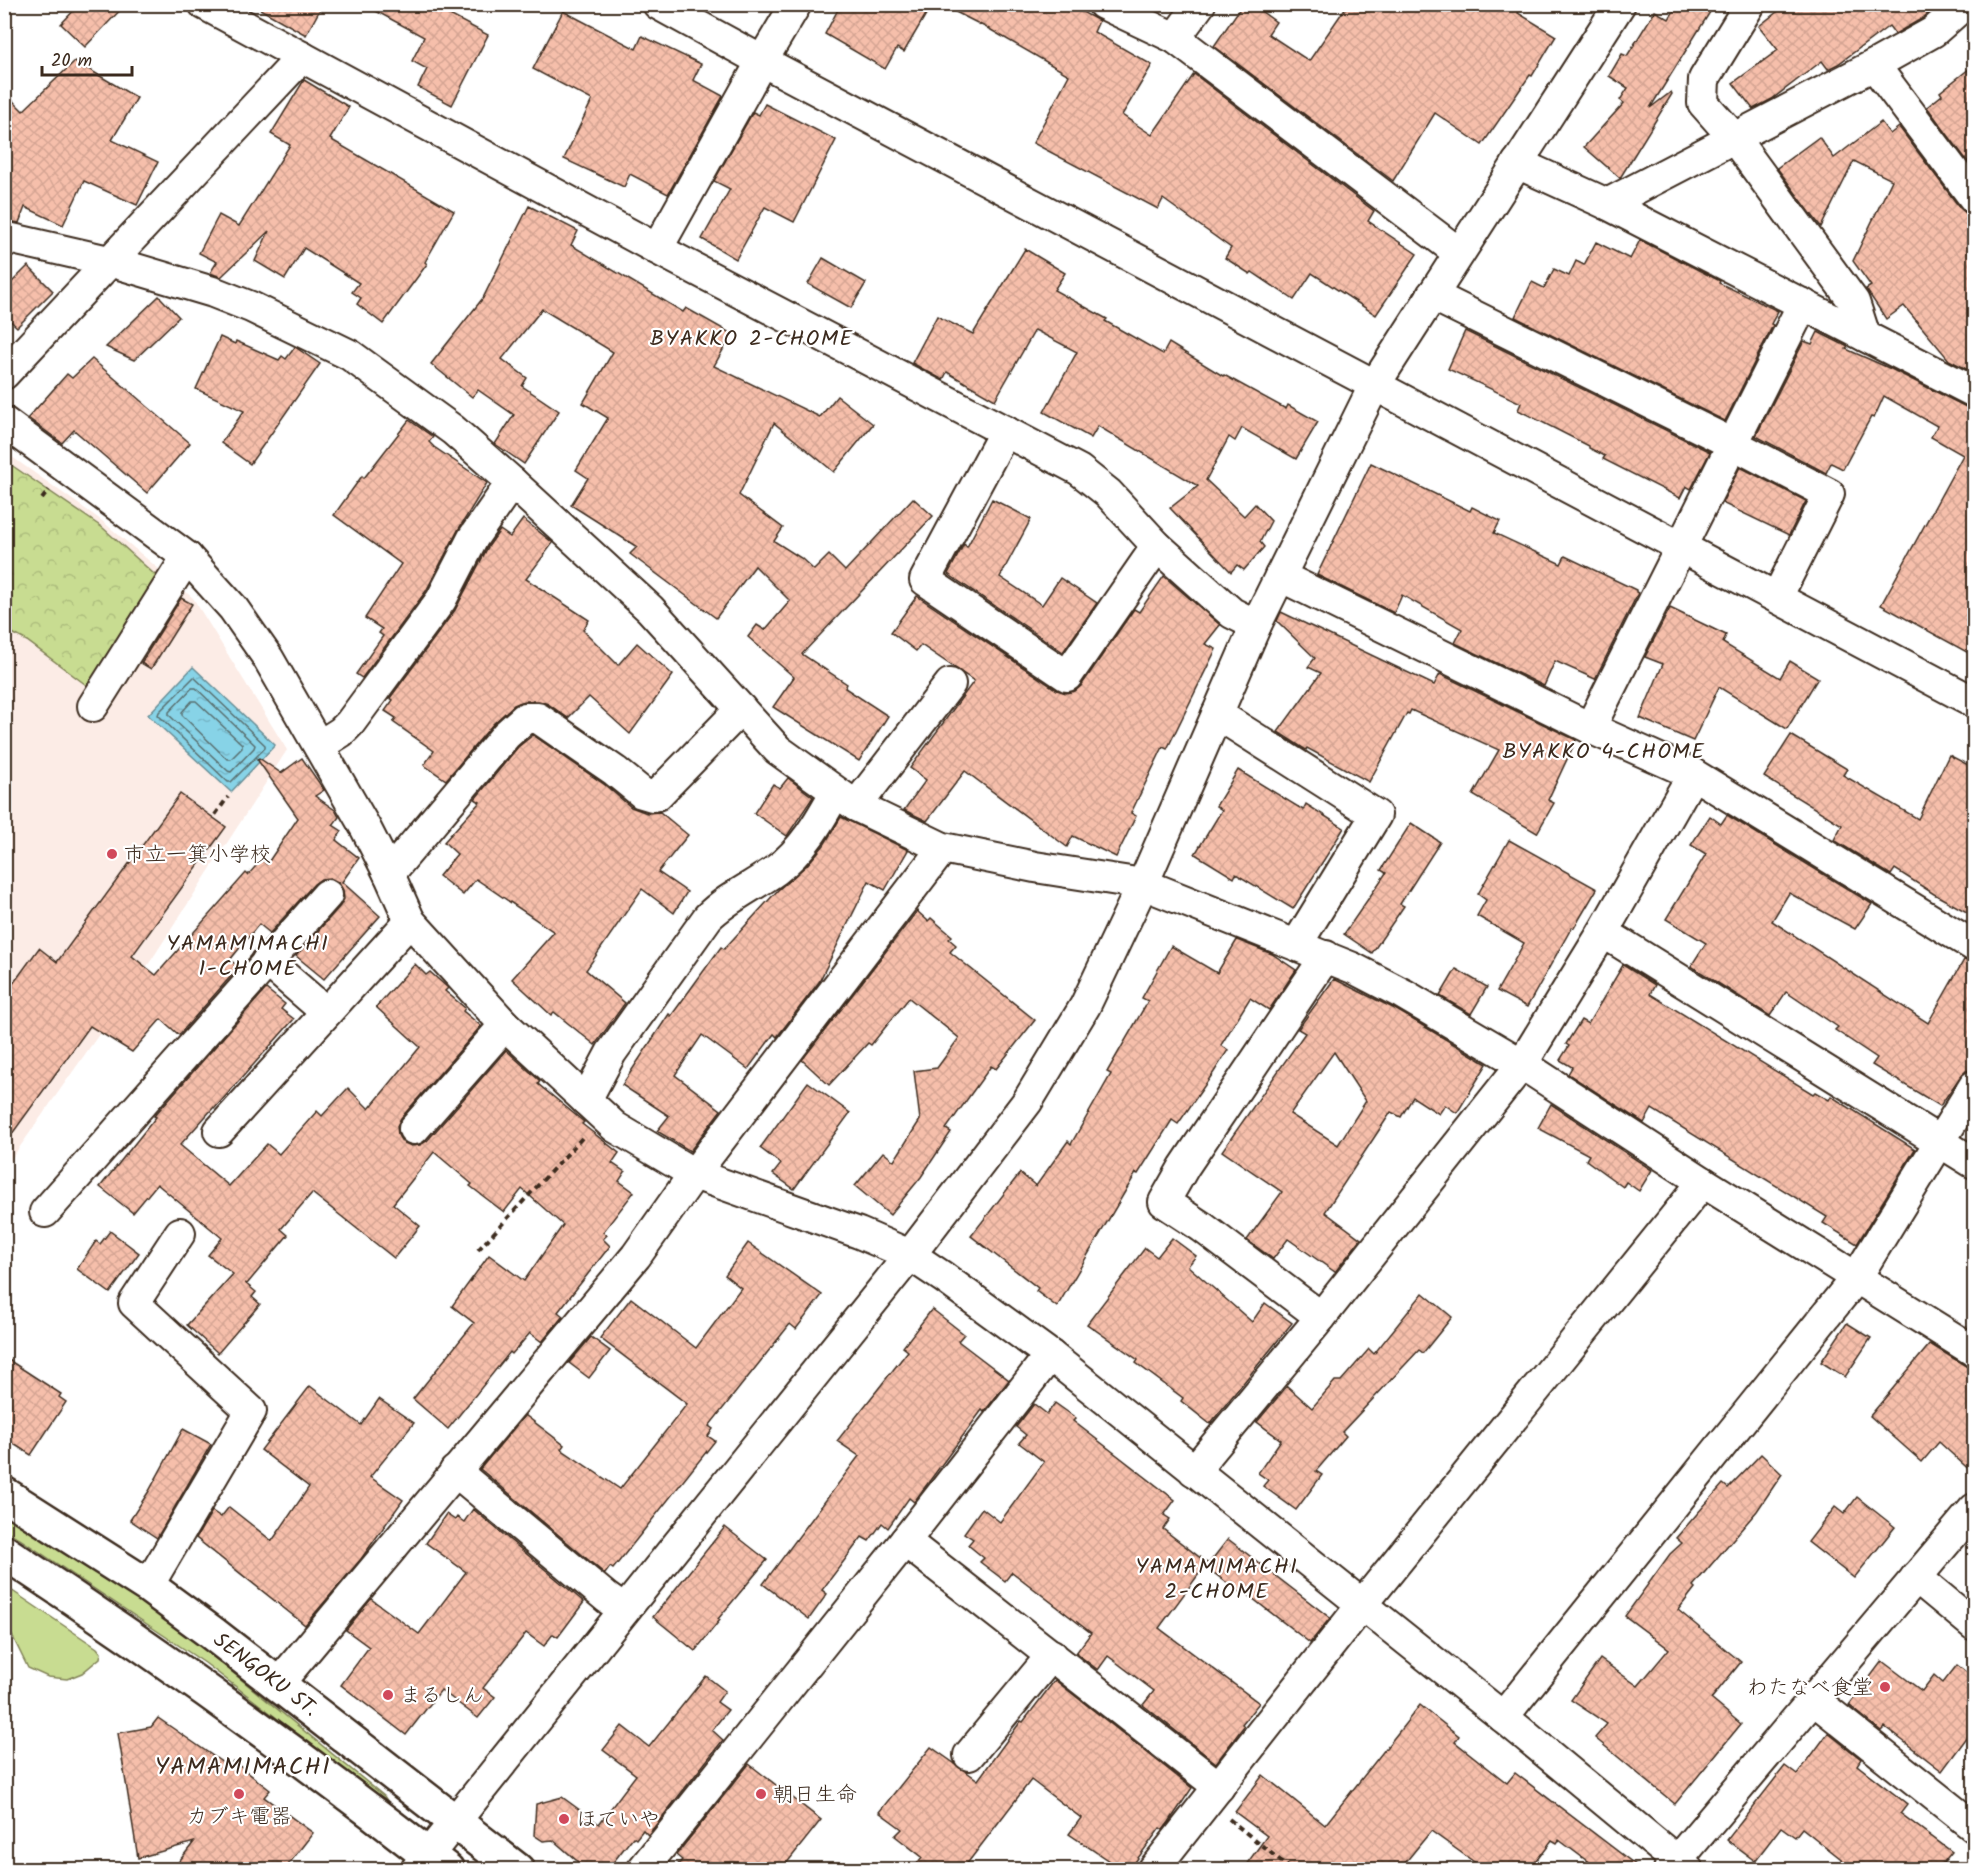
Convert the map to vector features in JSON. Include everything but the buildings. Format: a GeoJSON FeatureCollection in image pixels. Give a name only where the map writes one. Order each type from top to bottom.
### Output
{"type":"FeatureCollection","features":[{"type":"Feature","properties":{"kind":"main road","name":"SENGOKU ST."},"geometry":{"type":"LineString","coordinates":[[4,1494],[148,1586],[279,1683],[517,1869]]}},
{"type":"Feature","properties":{"kind":"main road"},"geometry":{"type":"LineString","coordinates":[[4,1552],[127,1633],[251,1722],[430,1864]]}},
{"type":"Feature","properties":{"kind":"street"},"geometry":{"type":"LineString","coordinates":[[204,4],[657,249],[1079,470],[1093,480],[1157,546],[1232,613],[1256,624]]}},
{"type":"Feature","properties":{"kind":"street"},"geometry":{"type":"LineString","coordinates":[[658,4],[762,62],[1974,702]]}},
{"type":"Feature","properties":{"kind":"street"},"geometry":{"type":"LineString","coordinates":[[657,249],[796,4]]}},
{"type":"Feature","properties":{"kind":"street"},"geometry":{"type":"LineString","coordinates":[[1102,4],[1175,38],[1459,253]]}},
{"type":"Feature","properties":{"kind":"street"},"geometry":{"type":"LineString","coordinates":[[1175,38],[1200,4]]}},
{"type":"Feature","properties":{"kind":"street"},"geometry":{"type":"LineString","coordinates":[[1750,4],[1704,79],[1703,103],[1734,138],[1854,302],[1865,336]]}},
{"type":"Feature","properties":{"kind":"street"},"geometry":{"type":"LineString","coordinates":[[1607,204],[1874,65],[1933,32],[1965,4]]}},
{"type":"Feature","properties":{"kind":"street"},"geometry":{"type":"LineString","coordinates":[[430,1864],[455,1820],[910,1255],[1027,1102],[1085,1006],[1143,884],[1256,624],[1374,386],[1517,163],[1611,8]]}},
{"type":"Feature","properties":{"kind":"street"},"geometry":{"type":"LineString","coordinates":[[4,374],[302,57]]}},
{"type":"Feature","properties":{"kind":"street"},"geometry":{"type":"LineString","coordinates":[[1874,65],[1974,198]]}},
{"type":"Feature","properties":{"kind":"street"},"geometry":{"type":"LineString","coordinates":[[1517,163],[1607,204],[1974,392]]}},
{"type":"Feature","properties":{"kind":"street"},"geometry":{"type":"LineString","coordinates":[[4,237],[109,261],[213,292],[251,307],[350,355],[453,430],[512,482],[650,609],[778,750],[845,800],[942,848],[1035,867],[1143,884],[1326,956],[1403,994],[1522,1064],[1703,1182],[1974,1350]]}},
{"type":"Feature","properties":{"kind":"street"},"geometry":{"type":"LineString","coordinates":[[1432,295],[1829,494],[1777,597]]}},
{"type":"Feature","properties":{"kind":"street"},"geometry":{"type":"LineString","coordinates":[[1590,728],[1803,304]]}},
{"type":"Feature","properties":{"kind":"street"},"geometry":{"type":"LineString","coordinates":[[4,422],[187,558],[233,608],[268,658],[365,826],[410,921],[505,1025],[615,1127],[694,1174],[859,1233],[910,1255],[1050,1355],[1503,1717],[1678,1866],[1813,1699],[1974,1509]]}},
{"type":"Feature","properties":{"kind":"street"},"geometry":{"type":"LineString","coordinates":[[1005,431],[926,580],[1067,676],[1157,546]]}},
{"type":"Feature","properties":{"kind":"street"},"geometry":{"type":"LineString","coordinates":[[319,746],[341,732],[350,723],[441,600],[472,538],[512,482]]}},
{"type":"Feature","properties":{"kind":"street"},"geometry":{"type":"LineString","coordinates":[[93,706],[187,558]]}},
{"type":"Feature","properties":{"kind":"street"},"geometry":{"type":"LineString","coordinates":[[1280,576],[1590,728],[1693,774],[1974,946]]}},
{"type":"Feature","properties":{"kind":"street"},"geometry":{"type":"LineString","coordinates":[[595,1108],[610,1053],[708,917],[718,907],[776,870],[789,859],[950,684]]}},
{"type":"Feature","properties":{"kind":"street"},"geometry":{"type":"LineString","coordinates":[[389,874],[506,735],[525,717],[538,718],[615,771],[642,793],[652,796],[657,795],[741,709]]}},
{"type":"Feature","properties":{"kind":"street"},"geometry":{"type":"LineString","coordinates":[[1216,714],[1376,815],[1297,944]]}},
{"type":"Feature","properties":{"kind":"street"},"geometry":{"type":"LineString","coordinates":[[1194,1471],[1321,1317],[1522,1064],[1604,932],[1693,774]]}},
{"type":"Feature","properties":{"kind":"street"},"geometry":{"type":"LineString","coordinates":[[279,1683],[636,1256],[694,1174],[942,848]]}},
{"type":"Feature","properties":{"kind":"street"},"geometry":{"type":"LineString","coordinates":[[45,1212],[327,895]]}},
{"type":"Feature","properties":{"kind":"street"},"geometry":{"type":"LineString","coordinates":[[219,1131],[410,921]]}},
{"type":"Feature","properties":{"kind":"street"},"geometry":{"type":"LineString","coordinates":[[1604,932],[1974,1163]]}},
{"type":"Feature","properties":{"kind":"street"},"geometry":{"type":"LineString","coordinates":[[1321,1317],[1202,1227],[1164,1202],[1184,1167],[1326,956]]}},
{"type":"Feature","properties":{"kind":"street"},"geometry":{"type":"LineString","coordinates":[[267,961],[326,1012]]}},
{"type":"Feature","properties":{"kind":"street"},"geometry":{"type":"LineString","coordinates":[[414,1129],[505,1025]]}},
{"type":"Feature","properties":{"kind":"street"},"geometry":{"type":"LineString","coordinates":[[1503,1717],[1856,1278],[1974,1086]]}},
{"type":"Feature","properties":{"kind":"street"},"geometry":{"type":"LineString","coordinates":[[1153,1869],[1362,1605],[1703,1182]]}},
{"type":"Feature","properties":{"kind":"street"},"geometry":{"type":"LineString","coordinates":[[148,1586],[251,1411],[134,1303],[180,1233]]}},
{"type":"Feature","properties":{"kind":"street"},"geometry":{"type":"LineString","coordinates":[[642,1869],[905,1541],[1050,1355]]}},
{"type":"Feature","properties":{"kind":"street"},"geometry":{"type":"LineString","coordinates":[[455,1471],[624,1610]]}},
{"type":"Feature","properties":{"kind":"street"},"geometry":{"type":"LineString","coordinates":[[905,1541],[1052,1655],[1213,1795]]}},
{"type":"Feature","properties":{"kind":"street"},"geometry":{"type":"LineString","coordinates":[[1916,1577],[1974,1625]]}},
{"type":"Feature","properties":{"kind":"street"},"geometry":{"type":"LineString","coordinates":[[969,1755],[1052,1655]]}},
{"type":"Feature","properties":{"kind":"street"},"geometry":{"type":"LineString","coordinates":[[1813,1699],[1974,1827]]}},
{"type":"Feature","properties":{"kind":"path"},"geometry":{"type":"LineString","coordinates":[[215,815],[228,797]]}},
{"type":"Feature","properties":{"kind":"path"},"geometry":{"type":"LineString","coordinates":[[478,1250],[595,1108]]}},
{"type":"Feature","properties":{"kind":"path"},"geometry":{"type":"LineString","coordinates":[[1213,1795],[1292,1869]]}},
{"type":"Feature","properties":{"kind":"shaded area","name":"市立一箕小学校"},"geometry":{"type":"Polygon","coordinates":[[[5,452],[101,520],[193,598],[287,750],[152,959],[5,1168],[5,452]]]}},
{"type":"Feature","properties":{"kind":"green space"},"geometry":{"type":"Polygon","coordinates":[[[4,460],[103,528],[165,584],[97,693],[27,641],[5,629],[4,460]]]}},
{"type":"Feature","properties":{"kind":"green space"},"geometry":{"type":"Polygon","coordinates":[[[4,1510],[172,1623],[384,1796],[388,1802],[383,1803],[205,1663],[5,1529],[4,1510]]]}},
{"type":"Feature","properties":{"kind":"green space"},"geometry":{"type":"Polygon","coordinates":[[[5,1586],[97,1648],[101,1653],[100,1658],[82,1673],[67,1679],[48,1677],[28,1668],[5,1621],[5,1586]]]}},
{"type":"Feature","properties":{"kind":"water"},"geometry":{"type":"Polygon","coordinates":[[[193,667],[275,745],[231,792],[148,715],[193,667]]]}},
{"type":"Feature","properties":{"kind":"place","name":"市立一箕小学校"},"geometry":{"type":"Point","coordinates":[112,854]}},
{"type":"Feature","properties":{"kind":"place","name":"わたなべ食堂"},"geometry":{"type":"Point","coordinates":[1885,1687]}},
{"type":"Feature","properties":{"kind":"place","name":"まるしん"},"geometry":{"type":"Point","coordinates":[388,1695]}},
{"type":"Feature","properties":{"kind":"place","name":"カブキ電器"},"geometry":{"type":"Point","coordinates":[239,1794]}},
{"type":"Feature","properties":{"kind":"place","name":"朝日生命"},"geometry":{"type":"Point","coordinates":[761,1794]}},
{"type":"Feature","properties":{"kind":"place","name":"ほていや"},"geometry":{"type":"Point","coordinates":[564,1819]}},
{"type":"Feature","properties":{"kind":"district","name":"BYAKKO 2-CHOME"},"geometry":{"type":"Point","coordinates":[752,337]}},
{"type":"Feature","properties":{"kind":"district","name":"BYAKKO 4-CHOME"},"geometry":{"type":"Point","coordinates":[1604,750]}},
{"type":"Feature","properties":{"kind":"district","name":"YAMAMIMACHI 1-CHOME"},"geometry":{"type":"Point","coordinates":[248,954]}},
{"type":"Feature","properties":{"kind":"district","name":"YAMAMIMACHI 2-CHOME"},"geometry":{"type":"Point","coordinates":[1217,1578]}},
{"type":"Feature","properties":{"kind":"district","name":"YAMAMIMACHI"},"geometry":{"type":"Point","coordinates":[243,1766]}}]}
